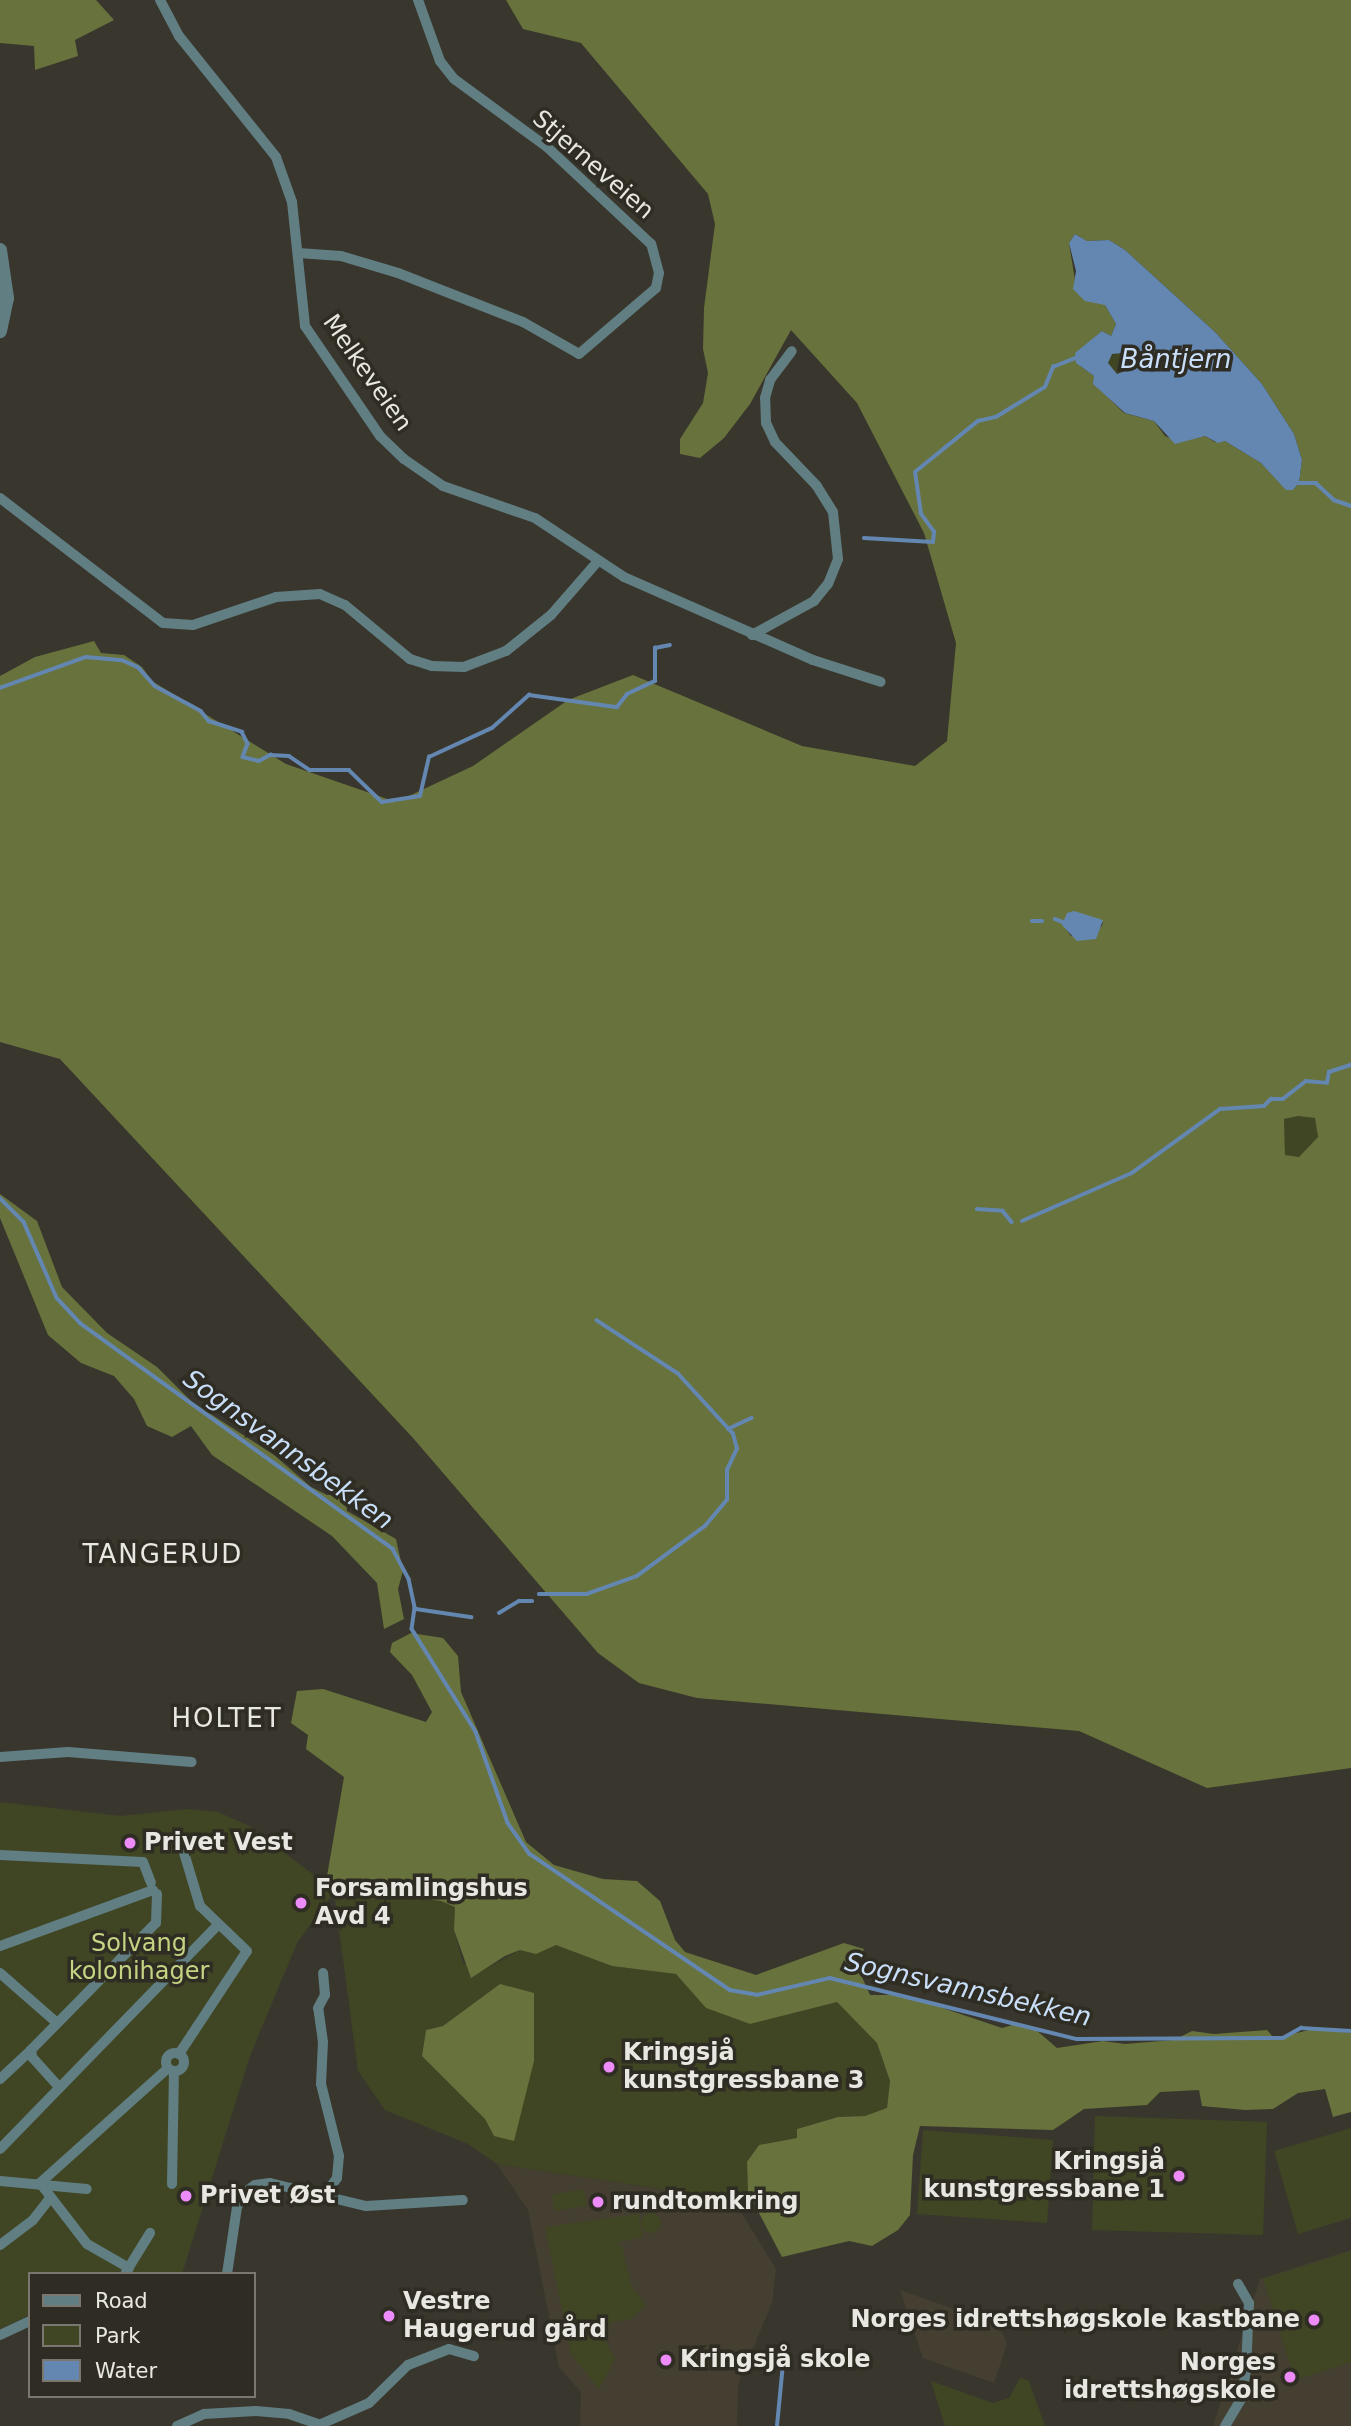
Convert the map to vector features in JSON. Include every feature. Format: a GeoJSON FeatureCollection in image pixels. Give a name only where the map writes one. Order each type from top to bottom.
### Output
{"type":"FeatureCollection","features":[{"type":"Feature","properties":{"kind":"street","name":"Melkeveien"},"geometry":{"type":"LineString","coordinates":[[160,0],[179,36],[276,158],[292,202],[305,326],[380,436],[443,486],[535,518],[575,542],[597,562],[752,635],[881,682]]}},
{"type":"Feature","properties":{"kind":"street","name":"Stjerneveien"},"geometry":{"type":"LineString","coordinates":[[298,253],[341,256],[398,273],[523,322],[579,354],[656,288],[659,273],[651,244],[547,147],[454,79],[440,61],[418,0]]}},
{"type":"Feature","properties":{"kind":"street"},"geometry":{"type":"LineString","coordinates":[[0,250],[7,298],[0,331]]}},
{"type":"Feature","properties":{"kind":"street"},"geometry":{"type":"LineString","coordinates":[[752,635],[814,601],[828,584],[838,559],[833,512],[817,486],[775,442],[766,423],[765,398],[770,380],[792,351]]}},
{"type":"Feature","properties":{"kind":"street"},"geometry":{"type":"LineString","coordinates":[[0,498],[163,622],[193,625],[276,597],[320,594],[345,605],[410,659],[432,666],[464,667],[506,651],[551,615],[597,562]]}},
{"type":"Feature","properties":{"kind":"street"},"geometry":{"type":"LineString","coordinates":[[0,1757],[68,1752],[192,1762]]}},
{"type":"Feature","properties":{"kind":"street"},"geometry":{"type":"LineString","coordinates":[[40,2183],[171,2069],[184,2064],[179,2054],[247,1951],[217,1926],[200,1906],[179,1836]]}},
{"type":"Feature","properties":{"kind":"street"},"geometry":{"type":"LineString","coordinates":[[0,1855],[142,1862],[154,1889],[156,1923],[0,2079]]}},
{"type":"Feature","properties":{"kind":"street"},"geometry":{"type":"LineString","coordinates":[[0,1946],[154,1889]]}},
{"type":"Feature","properties":{"kind":"street"},"geometry":{"type":"LineString","coordinates":[[0,2149],[217,1926]]}},
{"type":"Feature","properties":{"kind":"street"},"geometry":{"type":"LineString","coordinates":[[0,1973],[56,2022]]}},
{"type":"Feature","properties":{"kind":"street"},"geometry":{"type":"LineString","coordinates":[[322,2198],[332,2188],[339,2168],[336,2133],[321,2084],[323,2042],[318,2008],[325,1994],[323,1973]]}},
{"type":"Feature","properties":{"kind":"street"},"geometry":{"type":"LineString","coordinates":[[31,2050],[32,2057],[59,2087]]}},
{"type":"Feature","properties":{"kind":"street"},"geometry":{"type":"LineString","coordinates":[[171,2069],[172,2184]]}},
{"type":"Feature","properties":{"kind":"street"},"geometry":{"type":"LineString","coordinates":[[0,2181],[87,2189]]}},
{"type":"Feature","properties":{"kind":"street"},"geometry":{"type":"LineString","coordinates":[[40,2183],[86,2244],[127,2271],[150,2233]]}},
{"type":"Feature","properties":{"kind":"street"},"geometry":{"type":"LineString","coordinates":[[227,2272],[237,2207],[244,2192],[255,2185],[270,2183],[322,2198],[392,2207],[463,2200]]}},
{"type":"Feature","properties":{"kind":"street"},"geometry":{"type":"LineString","coordinates":[[0,2245],[33,2220],[50,2198]]}},
{"type":"Feature","properties":{"kind":"street"},"geometry":{"type":"LineString","coordinates":[[1225,2426],[1241,2399],[1245,2379],[1250,2316],[1238,2284]]}},
{"type":"Feature","properties":{"kind":"street"},"geometry":{"type":"LineString","coordinates":[[0,2335],[28,2322]]}},
{"type":"Feature","properties":{"kind":"street"},"geometry":{"type":"LineString","coordinates":[[177,2426],[204,2414],[271,2412],[322,2425],[369,2403],[408,2365],[449,2349],[474,2356]]}},
{"type":"Feature","properties":{"kind":"street"},"geometry":{"type":"LineString","coordinates":[[271,2412],[271,2426]]}},
{"type":"Feature","properties":{"kind":"shaded area"},"geometry":{"type":"Polygon","coordinates":[[[497,2164],[728,2199],[739,2209],[776,2269],[772,2303],[738,2384],[737,2426],[580,2426],[581,2392],[559,2367],[528,2210],[497,2164]]]}},
{"type":"Feature","properties":{"kind":"shaded area","name":"Norges idrettshøgskole"},"geometry":{"type":"Polygon","coordinates":[[[1351,2250],[1351,2426],[1213,2426],[1260,2279],[1351,2250]]]}},
{"type":"Feature","properties":{"kind":"shaded area"},"geometry":{"type":"Polygon","coordinates":[[[900,2290],[999,2325],[1007,2344],[994,2383],[923,2358],[900,2290]]]}},
{"type":"Feature","properties":{"kind":"green space"},"geometry":{"type":"Polygon","coordinates":[[[0,0],[96,0],[114,20],[75,40],[78,56],[35,70],[34,46],[0,43],[0,0]]]}},
{"type":"Feature","properties":{"kind":"green space"},"geometry":{"type":"Polygon","coordinates":[[[506,0],[1351,0],[1351,1768],[1207,1788],[1079,1731],[697,1698],[639,1683],[598,1653],[413,1438],[60,1059],[0,1042],[0,676],[35,657],[94,641],[101,653],[124,655],[142,667],[152,681],[286,764],[396,802],[473,766],[568,700],[633,675],[802,746],[915,766],[947,741],[956,643],[924,533],[857,403],[791,330],[750,404],[724,438],[700,458],[680,454],[680,439],[703,403],[708,373],[703,349],[704,308],[715,224],[708,194],[581,43],[523,29],[506,0]],[[1075,234],[1069,243],[1075,280],[1105,305],[1116,324],[1111,336],[1102,331],[1093,339],[1080,366],[1094,376],[1094,384],[1124,413],[1154,421],[1165,436],[1179,442],[1205,436],[1215,442],[1225,441],[1261,463],[1286,489],[1294,489],[1299,483],[1302,460],[1294,434],[1262,384],[1215,332],[1125,250],[1109,240],[1087,241],[1075,234]],[[1082,915],[1062,923],[1071,936],[1101,927],[1103,923],[1082,915]],[[1298,1116],[1284,1119],[1285,1155],[1299,1157],[1318,1137],[1315,1118],[1298,1116]]]}},
{"type":"Feature","properties":{"kind":"green space"},"geometry":{"type":"Polygon","coordinates":[[[1118,353],[1125,356],[1128,363],[1125,370],[1118,373],[1111,370],[1108,363],[1111,356],[1118,353]]]}},
{"type":"Feature","properties":{"kind":"green space"},"geometry":{"type":"Polygon","coordinates":[[[1298,1116],[1316,1118],[1318,1137],[1299,1157],[1285,1155],[1284,1119],[1298,1116]]]}},
{"type":"Feature","properties":{"kind":"green space"},"geometry":{"type":"Polygon","coordinates":[[[0,1194],[37,1221],[62,1287],[107,1333],[157,1367],[192,1402],[274,1455],[311,1487],[327,1495],[345,1495],[347,1511],[396,1539],[403,1571],[398,1589],[404,1619],[384,1629],[377,1583],[332,1536],[212,1455],[191,1426],[172,1437],[147,1426],[134,1399],[114,1376],[81,1363],[48,1335],[0,1218],[0,1194]]]}},
{"type":"Feature","properties":{"kind":"green space"},"geometry":{"type":"Polygon","coordinates":[[[411,1633],[443,1638],[458,1656],[461,1692],[526,1842],[554,1865],[603,1879],[637,1881],[660,1901],[675,1940],[685,1952],[756,1975],[844,1943],[864,1949],[857,1966],[870,1995],[904,1995],[1002,2028],[1016,2024],[1035,2029],[1057,2048],[1103,2041],[1125,2044],[1174,2040],[1192,2031],[1214,2034],[1267,2030],[1274,2038],[1314,2029],[1351,2033],[1351,2112],[1333,2117],[1325,2089],[1298,2093],[1273,2109],[1245,2110],[1202,2106],[1199,2090],[1160,2092],[1147,2105],[1084,2109],[1053,2130],[920,2126],[913,2155],[910,2215],[898,2230],[872,2246],[849,2241],[782,2257],[748,2192],[747,2162],[759,2145],[797,2138],[797,2129],[838,2117],[865,2116],[887,2108],[890,2081],[877,2043],[837,2002],[750,2024],[706,2008],[676,1974],[612,1966],[556,1945],[536,1954],[520,1950],[505,1956],[471,1978],[454,1930],[455,1907],[441,1901],[375,1893],[353,1892],[340,1898],[326,1882],[344,1777],[306,1749],[308,1735],[291,1723],[297,1691],[323,1689],[426,1722],[432,1712],[412,1675],[390,1652],[392,1643],[411,1633]]]}},
{"type":"Feature","properties":{"kind":"green space","name":"Solvang kolonihager"},"geometry":{"type":"Polygon","coordinates":[[[0,1802],[121,1816],[188,1809],[218,1812],[249,1826],[335,1891],[441,1901],[455,1907],[454,1930],[463,1963],[482,1971],[520,1950],[536,1953],[556,1944],[612,1966],[676,1974],[706,2008],[750,2024],[837,2002],[877,2043],[890,2081],[887,2109],[865,2116],[837,2117],[797,2129],[798,2138],[759,2145],[747,2163],[748,2192],[728,2199],[497,2164],[468,2144],[385,2110],[358,2071],[334,1892],[297,1943],[250,2056],[183,2272],[28,2272],[28,2316],[0,2329],[0,1802]],[[443,2026],[426,2030],[422,2056],[485,2119],[494,2136],[443,2026]]]}},
{"type":"Feature","properties":{"kind":"green space"},"geometry":{"type":"Polygon","coordinates":[[[500,1984],[534,1993],[534,2061],[514,2141],[494,2136],[485,2119],[422,2056],[426,2030],[443,2026],[500,1984]]]}},
{"type":"Feature","properties":{"kind":"green space","name":"Kringsjå kunstgressbane 1"},"geometry":{"type":"Polygon","coordinates":[[[1095,2116],[1267,2122],[1263,2235],[1092,2230],[1095,2116]]]}},
{"type":"Feature","properties":{"kind":"green space"},"geometry":{"type":"Polygon","coordinates":[[[1351,2128],[1351,2218],[1298,2234],[1274,2151],[1351,2128]]]}},
{"type":"Feature","properties":{"kind":"green space"},"geometry":{"type":"Polygon","coordinates":[[[923,2130],[1053,2140],[1047,2223],[917,2214],[923,2130]]]}},
{"type":"Feature","properties":{"kind":"green space"},"geometry":{"type":"Polygon","coordinates":[[[584,2189],[587,2206],[554,2211],[552,2195],[584,2189]]]}},
{"type":"Feature","properties":{"kind":"green space"},"geometry":{"type":"Polygon","coordinates":[[[647,2213],[655,2213],[661,2223],[655,2233],[647,2233],[641,2227],[641,2219],[647,2213]]]}},
{"type":"Feature","properties":{"kind":"green space"},"geometry":{"type":"Polygon","coordinates":[[[638,2214],[643,2237],[616,2243],[622,2246],[631,2285],[646,2305],[631,2319],[610,2323],[606,2343],[615,2359],[599,2389],[571,2354],[545,2227],[638,2214]]]}},
{"type":"Feature","properties":{"kind":"green space","name":"Norges idrettshøgskole kastbane"},"geometry":{"type":"Polygon","coordinates":[[[1351,2251],[1351,2362],[1295,2380],[1263,2279],[1351,2251]]]}},
{"type":"Feature","properties":{"kind":"green space"},"geometry":{"type":"Polygon","coordinates":[[[1020,2378],[1029,2381],[1045,2426],[945,2426],[931,2381],[993,2403],[1009,2398],[1020,2378]]]}},
{"type":"Feature","properties":{"kind":"water","name":"Båntjern"},"geometry":{"type":"Polygon","coordinates":[[[1075,234],[1087,241],[1109,240],[1125,250],[1215,332],[1262,384],[1294,434],[1302,460],[1299,483],[1293,490],[1286,490],[1261,463],[1225,441],[1218,443],[1205,436],[1175,444],[1154,421],[1125,413],[1093,384],[1094,376],[1076,363],[1075,353],[1102,331],[1111,336],[1116,324],[1105,305],[1085,301],[1073,289],[1076,271],[1069,243],[1075,234]],[[1123,353],[1112,354],[1108,363],[1117,374],[1125,371],[1128,362],[1123,353]]]}},
{"type":"Feature","properties":{"kind":"water"},"geometry":{"type":"Polygon","coordinates":[[[1074,911],[1103,920],[1096,939],[1077,941],[1062,925],[1067,913],[1074,911]]]}},
{"type":"Feature","properties":{"kind":"waterway"},"geometry":{"type":"LineString","coordinates":[[864,538],[933,542],[934,532],[921,514],[915,472],[978,421],[996,417],[1045,387],[1053,367],[1075,358]]}},
{"type":"Feature","properties":{"kind":"waterway"},"geometry":{"type":"LineString","coordinates":[[1299,483],[1316,483],[1334,500],[1351,506]]}},
{"type":"Feature","properties":{"kind":"waterway"},"geometry":{"type":"LineString","coordinates":[[0,688],[86,657],[122,660],[138,667],[155,686],[201,711],[209,721],[242,732],[248,744],[243,757],[259,761],[270,755],[289,756],[310,770],[349,770],[382,802],[420,796],[429,757],[492,728],[529,695],[617,707],[627,694],[655,681],[655,648],[670,645]]}},
{"type":"Feature","properties":{"kind":"waterway"},"geometry":{"type":"LineString","coordinates":[[1055,919],[1063,922]]}},
{"type":"Feature","properties":{"kind":"waterway"},"geometry":{"type":"LineString","coordinates":[[1032,921],[1042,921]]}},
{"type":"Feature","properties":{"kind":"waterway"},"geometry":{"type":"LineString","coordinates":[[1022,1221],[1132,1173],[1220,1109],[1264,1106],[1271,1099],[1283,1099],[1306,1081],[1327,1083],[1329,1072],[1351,1065]]}},
{"type":"Feature","properties":{"kind":"waterway","name":"Sognsvannsbekken"},"geometry":{"type":"LineString","coordinates":[[0,1198],[24,1222],[57,1298],[80,1323],[393,1549],[409,1579],[415,1608],[412,1629],[476,1732],[508,1823],[530,1854],[730,1990],[757,1995],[830,1978],[1077,2039],[1283,2038],[1301,2028],[1351,2031]]}},
{"type":"Feature","properties":{"kind":"waterway"},"geometry":{"type":"LineString","coordinates":[[977,1209],[1003,1211],[1012,1222]]}},
{"type":"Feature","properties":{"kind":"waterway"},"geometry":{"type":"LineString","coordinates":[[539,1594],[587,1594],[637,1576],[705,1526],[727,1500],[727,1470],[737,1449],[733,1434],[678,1374],[597,1321]]}},
{"type":"Feature","properties":{"kind":"waterway"},"geometry":{"type":"LineString","coordinates":[[728,1429],[752,1418]]}},
{"type":"Feature","properties":{"kind":"waterway"},"geometry":{"type":"LineString","coordinates":[[499,1613],[519,1601],[532,1601]]}},
{"type":"Feature","properties":{"kind":"waterway"},"geometry":{"type":"LineString","coordinates":[[416,1609],[471,1617]]}},
{"type":"Feature","properties":{"kind":"waterway"},"geometry":{"type":"LineString","coordinates":[[777,2426],[784,2353]]}},
{"type":"Feature","properties":{"kind":"place","name":"Privet Vest"},"geometry":{"type":"Point","coordinates":[130,1843]}},
{"type":"Feature","properties":{"kind":"place","name":"Forsamlingshus Avd 4"},"geometry":{"type":"Point","coordinates":[301,1903]}},
{"type":"Feature","properties":{"kind":"place","name":"Kringsjå kunstgressbane 3"},"geometry":{"type":"Point","coordinates":[609,2067]}},
{"type":"Feature","properties":{"kind":"place","name":"Kringsjå kunstgressbane 1"},"geometry":{"type":"Point","coordinates":[1179,2176]}},
{"type":"Feature","properties":{"kind":"place","name":"Privet Øst"},"geometry":{"type":"Point","coordinates":[186,2196]}},
{"type":"Feature","properties":{"kind":"place","name":"rundtomkring"},"geometry":{"type":"Point","coordinates":[598,2202]}},
{"type":"Feature","properties":{"kind":"place","name":"Vestre Haugerud gård"},"geometry":{"type":"Point","coordinates":[389,2316]}},
{"type":"Feature","properties":{"kind":"place","name":"Norges idrettshøgskole kastbane"},"geometry":{"type":"Point","coordinates":[1314,2320]}},
{"type":"Feature","properties":{"kind":"place","name":"Kringsjå skole"},"geometry":{"type":"Point","coordinates":[666,2360]}},
{"type":"Feature","properties":{"kind":"place","name":"Norges idrettshøgskole"},"geometry":{"type":"Point","coordinates":[1290,2377]}},
{"type":"Feature","properties":{"kind":"district","name":"TANGERUD"},"geometry":{"type":"Point","coordinates":[163,1555]}},
{"type":"Feature","properties":{"kind":"district","name":"HOLTET"},"geometry":{"type":"Point","coordinates":[227,1719]}}]}
